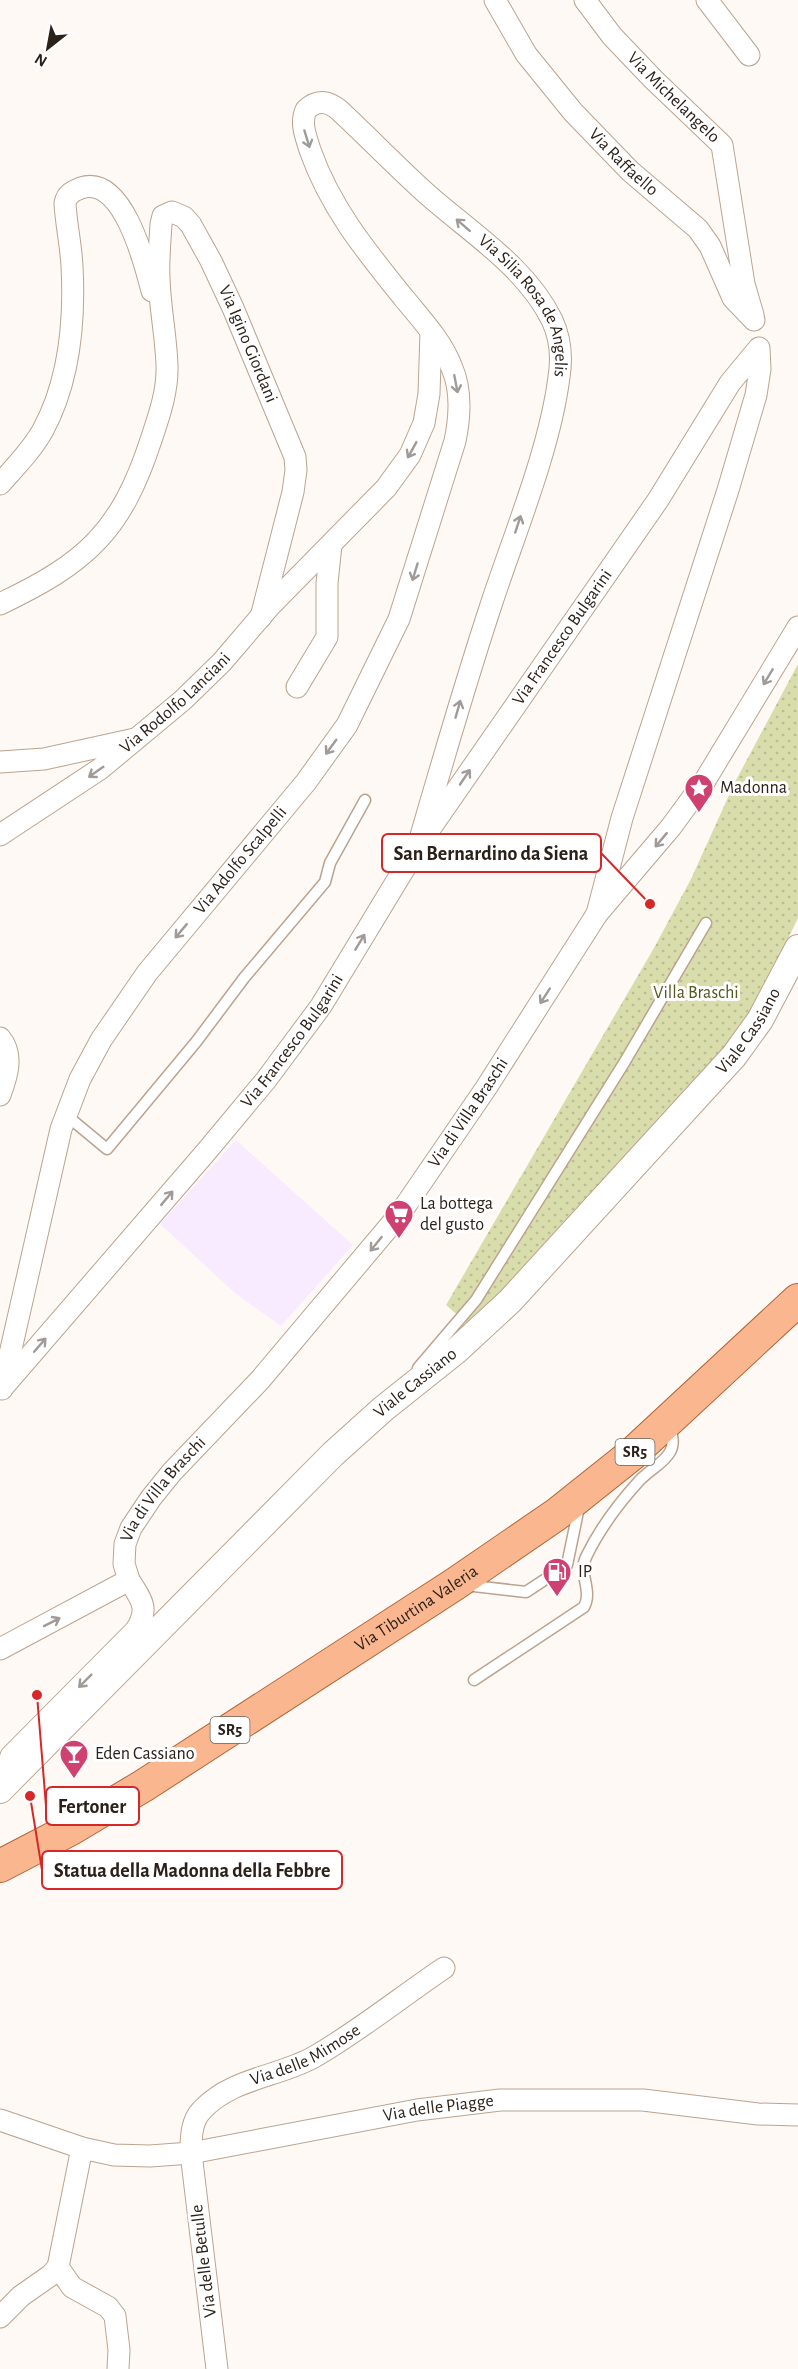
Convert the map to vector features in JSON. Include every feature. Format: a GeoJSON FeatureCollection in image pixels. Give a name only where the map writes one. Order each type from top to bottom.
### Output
{"type":"FeatureCollection","features":[{"type":"Feature","properties":{"kind":"main road","name":"Via Tiburtina Valeria"},"geometry":{"type":"LineString","coordinates":[[0,1866],[124,1798],[455,1584],[582,1494],[668,1422],[798,1300]]}},
{"type":"Feature","properties":{"kind":"street","name":"Via Raffaello"},"geometry":{"type":"LineString","coordinates":[[495,0],[526,54],[573,112],[630,171],[698,229],[710,246],[733,298],[754,320]]}},
{"type":"Feature","properties":{"kind":"street","name":"Via Michelangelo"},"geometry":{"type":"LineString","coordinates":[[585,0],[605,27],[653,80],[722,146],[744,284],[759,348]]}},
{"type":"Feature","properties":{"kind":"street"},"geometry":{"type":"LineString","coordinates":[[706,0],[750,55]]}},
{"type":"Feature","properties":{"kind":"street","name":"Via Silia Rosa de Angelis"},"geometry":{"type":"LineString","coordinates":[[418,846],[468,675],[537,466],[554,405],[559,376],[560,347],[554,323],[546,309],[515,271],[427,194],[339,110],[326,102],[313,104],[304,114],[303,126],[315,163],[332,202],[361,245],[431,332]]}},
{"type":"Feature","properties":{"kind":"street","name":"Via Igino Giordani"},"geometry":{"type":"LineString","coordinates":[[0,484],[23,459],[43,431],[63,379],[73,318],[72,265],[64,203],[71,193],[87,186],[98,188],[110,196],[122,212],[140,249],[164,335]]}},
{"type":"Feature","properties":{"kind":"street","name":"Via Igino Giordani"},"geometry":{"type":"LineString","coordinates":[[0,604],[27,592],[86,552],[108,531],[141,470],[166,390],[167,366],[159,278],[160,224],[163,216],[172,212],[184,217],[191,225],[217,273],[287,433],[295,457],[293,492],[261,617]]}},
{"type":"Feature","properties":{"kind":"street","name":"Via Rodolfo Lanciani"},"geometry":{"type":"LineString","coordinates":[[0,835],[100,769],[203,682],[261,617],[386,488],[418,439],[428,409],[431,332]]}},
{"type":"Feature","properties":{"kind":"street","name":"Via Adolfo Scalpelli"},"geometry":{"type":"LineString","coordinates":[[1,1390],[61,1129],[94,1053],[136,988],[160,956],[306,782],[347,725],[391,636],[405,602],[457,430],[459,396],[455,376],[431,332]]}},
{"type":"Feature","properties":{"kind":"street"},"geometry":{"type":"LineString","coordinates":[[597,914],[620,825],[728,490],[756,395],[760,369],[759,348]]}},
{"type":"Feature","properties":{"kind":"street","name":"Via Francesco Bulgarini"},"geometry":{"type":"LineString","coordinates":[[1,1390],[148,1221],[266,1080],[321,1006],[418,846],[657,500],[730,383],[759,348]]}},
{"type":"Feature","properties":{"kind":"street"},"geometry":{"type":"LineString","coordinates":[[297,687],[327,637],[327,584],[331,545]]}},
{"type":"Feature","properties":{"kind":"street","name":"Via di Villa Braschi"},"geometry":{"type":"LineString","coordinates":[[129,1580],[124,1559],[127,1539],[151,1498],[172,1472],[260,1380],[399,1215],[480,1097],[597,914],[671,827],[704,782],[798,627]]}},
{"type":"Feature","properties":{"kind":"street"},"geometry":{"type":"LineString","coordinates":[[0,762],[44,759],[136,739]]}},
{"type":"Feature","properties":{"kind":"street","name":"Viale Cassiano"},"geometry":{"type":"LineString","coordinates":[[5,1785],[333,1455],[382,1409],[457,1350],[510,1300],[734,1056],[756,1026],[798,948]]}},
{"type":"Feature","properties":{"kind":"street"},"geometry":{"type":"LineString","coordinates":[[0,1038],[6,1048],[8,1061],[0,1095]]}},
{"type":"Feature","properties":{"kind":"street"},"geometry":{"type":"LineString","coordinates":[[0,1649],[129,1580],[143,1603],[141,1622],[130,1636],[15,1752],[8,1767],[5,1785]]}},
{"type":"Feature","properties":{"kind":"street","name":"Via delle Mimose"},"geometry":{"type":"LineString","coordinates":[[191,2153],[195,2122],[202,2110],[219,2096],[237,2086],[292,2067],[315,2056],[444,1968]]}},
{"type":"Feature","properties":{"kind":"street","name":"Via delle Piagge"},"geometry":{"type":"LineString","coordinates":[[0,2120],[82,2148],[125,2155],[191,2153],[417,2110],[500,2100],[643,2100],[750,2113],[798,2115]]}},
{"type":"Feature","properties":{"kind":"street"},"geometry":{"type":"LineString","coordinates":[[0,2317],[21,2296],[51,2275],[58,2267],[82,2148]]}},
{"type":"Feature","properties":{"kind":"street","name":"Via delle Betulle"},"geometry":{"type":"LineString","coordinates":[[191,2153],[217,2369]]}},
{"type":"Feature","properties":{"kind":"street"},"geometry":{"type":"LineString","coordinates":[[58,2267],[72,2287],[112,2311],[117,2322],[118,2369]]}},
{"type":"Feature","properties":{"kind":"lane"},"geometry":{"type":"LineString","coordinates":[[66,1115],[107,1149],[196,1042],[244,978],[325,882],[330,863],[365,800]]}},
{"type":"Feature","properties":{"kind":"lane"},"geometry":{"type":"LineString","coordinates":[[382,1409],[477,1300],[624,1063],[706,923]]}},
{"type":"Feature","properties":{"kind":"lane"},"geometry":{"type":"LineString","coordinates":[[474,1680],[584,1606],[587,1599],[583,1571],[584,1560],[615,1510],[638,1482],[669,1454],[673,1442],[668,1422]]}},
{"type":"Feature","properties":{"kind":"lane"},"geometry":{"type":"LineString","coordinates":[[455,1584],[526,1592],[567,1564],[582,1494]]}},
{"type":"Feature","properties":{"kind":"shaded area"},"geometry":{"type":"Polygon","coordinates":[[[236,1140],[353,1245],[281,1326],[236,1294],[160,1224],[236,1140]]]}},
{"type":"Feature","properties":{"kind":"green space","name":"Villa Braschi"},"geometry":{"type":"Polygon","coordinates":[[[798,664],[798,918],[745,1028],[470,1326],[446,1305],[654,948],[691,879],[735,782],[798,664]]]}},
{"type":"Feature","properties":{"kind":"place","name":"Madonna"},"geometry":{"type":"Point","coordinates":[699,814]}},
{"type":"Feature","properties":{"kind":"place","name":"San Bernardino da Siena"},"geometry":{"type":"Point","coordinates":[650,904]}},
{"type":"Feature","properties":{"kind":"place","name":"La bottega del gusto"},"geometry":{"type":"Point","coordinates":[399,1240]}},
{"type":"Feature","properties":{"kind":"place","name":"IP"},"geometry":{"type":"Point","coordinates":[557,1598]}},
{"type":"Feature","properties":{"kind":"place","name":"Fertoner"},"geometry":{"type":"Point","coordinates":[37,1695]}},
{"type":"Feature","properties":{"kind":"place","name":"Eden Cassiano"},"geometry":{"type":"Point","coordinates":[74,1780]}},
{"type":"Feature","properties":{"kind":"place","name":"Statua della Madonna della Febbre"},"geometry":{"type":"Point","coordinates":[30,1796]}}]}
